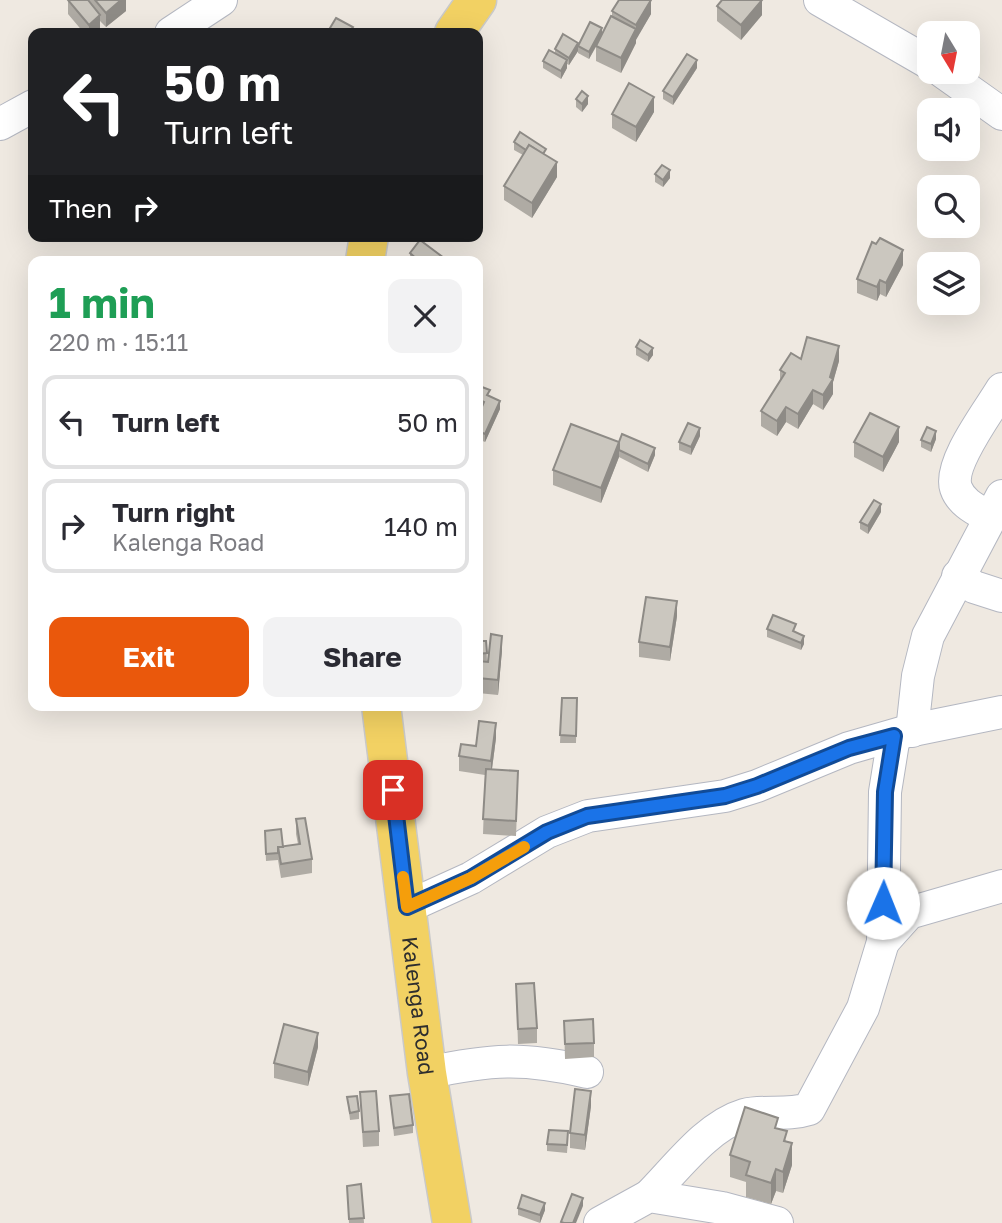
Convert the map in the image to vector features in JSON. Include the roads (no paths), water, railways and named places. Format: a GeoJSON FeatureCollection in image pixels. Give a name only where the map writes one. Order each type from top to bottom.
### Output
{"type":"FeatureCollection","features":[{"type":"Feature","properties":{"kind":"main road"},"geometry":{"type":"LineString","coordinates":[[457,28],[477,0]]}},
{"type":"Feature","properties":{"kind":"main road","name":"Kalenga Road"},"geometry":{"type":"LineString","coordinates":[[381,711],[427,1073],[452,1223]]}},
{"type":"Feature","properties":{"kind":"street"},"geometry":{"type":"LineString","coordinates":[[179,28],[221,0]]}},
{"type":"Feature","properties":{"kind":"street"},"geometry":{"type":"LineString","coordinates":[[820,0],[917,55]]}},
{"type":"Feature","properties":{"kind":"street"},"geometry":{"type":"LineString","coordinates":[[960,84],[1002,114]]}},
{"type":"Feature","properties":{"kind":"street"},"geometry":{"type":"LineString","coordinates":[[0,124],[28,109]]}},
{"type":"Feature","properties":{"kind":"street"},"geometry":{"type":"LineString","coordinates":[[600,1223],[649,1196],[711,1134],[735,1120],[752,1114],[786,1115],[813,1105],[863,1008],[883,942],[885,792],[928,636],[996,506],[960,496],[955,487],[956,469],[1002,388]]}},
{"type":"Feature","properties":{"kind":"street"},"geometry":{"type":"LineString","coordinates":[[958,576],[974,587],[1002,596]]}},
{"type":"Feature","properties":{"kind":"street"},"geometry":{"type":"LineString","coordinates":[[407,907],[471,878],[547,832],[587,816],[725,796],[757,786],[849,748],[903,733],[1002,712]]}},
{"type":"Feature","properties":{"kind":"street"},"geometry":{"type":"LineString","coordinates":[[883,942],[909,913],[1002,886]]}},
{"type":"Feature","properties":{"kind":"street"},"geometry":{"type":"LineString","coordinates":[[427,1073],[502,1059],[542,1062],[587,1072]]}},
{"type":"Feature","properties":{"kind":"street"},"geometry":{"type":"LineString","coordinates":[[649,1196],[722,1208],[777,1223]]}}]}
